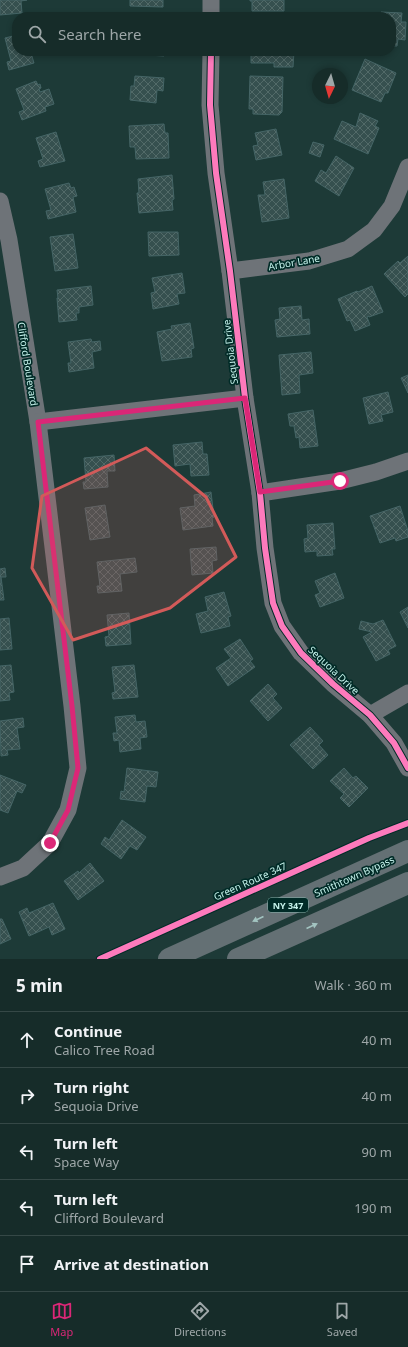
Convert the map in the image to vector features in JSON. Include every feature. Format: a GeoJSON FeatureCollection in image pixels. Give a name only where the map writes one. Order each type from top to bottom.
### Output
{"type":"FeatureCollection","features":[{"type":"Feature","properties":{"kind":"highway","name":"Smithtown Bypass"},"geometry":{"type":"LineString","coordinates":[[169,959],[408,851]]}},
{"type":"Feature","properties":{"kind":"highway","name":"NY 347"},"geometry":{"type":"LineString","coordinates":[[238,959],[408,883]]}},
{"type":"Feature","properties":{"kind":"street"},"geometry":{"type":"LineString","coordinates":[[211,0],[211,12]]}},
{"type":"Feature","properties":{"kind":"street","name":"Sequoia Drive"},"geometry":{"type":"LineString","coordinates":[[211,56],[210,105],[216,173],[230,271],[245,398],[260,492],[265,548],[273,603],[282,626],[301,653],[333,684],[370,715],[394,743],[408,768]]}},
{"type":"Feature","properties":{"kind":"street","name":"Arbor Lane"},"geometry":{"type":"LineString","coordinates":[[230,271],[309,261],[348,249],[374,230],[392,206],[408,167]]}},
{"type":"Feature","properties":{"kind":"street","name":"Clifford Boulevard"},"geometry":{"type":"LineString","coordinates":[[0,201],[9,240],[38,422],[78,768],[68,810],[50,843],[23,868],[0,877]]}},
{"type":"Feature","properties":{"kind":"street"},"geometry":{"type":"LineString","coordinates":[[38,422],[245,398]]}},
{"type":"Feature","properties":{"kind":"street"},"geometry":{"type":"LineString","coordinates":[[260,492],[340,481],[376,472],[408,461]]}},
{"type":"Feature","properties":{"kind":"street"},"geometry":{"type":"LineString","coordinates":[[370,715],[408,693]]}},
{"type":"Feature","properties":{"kind":"highlighted area"},"geometry":{"type":"Polygon","coordinates":[[[146,448],[206,497],[236,557],[170,608],[73,640],[32,568],[42,496],[146,448]]]}},
{"type":"Feature","properties":{"kind":"building"},"geometry":{"type":"Polygon","coordinates":[[[0,0],[27,0],[21,1],[22,12],[12,12],[12,14],[0,15],[0,0]]]}},
{"type":"Feature","properties":{"kind":"building"},"geometry":{"type":"Polygon","coordinates":[[[130,0],[163,0],[163,7],[130,6],[130,0]]]}},
{"type":"Feature","properties":{"kind":"building"},"geometry":{"type":"Polygon","coordinates":[[[250,0],[284,0],[284,11],[252,11],[252,1],[250,0]]]}},
{"type":"Feature","properties":{"kind":"building"},"geometry":{"type":"Polygon","coordinates":[[[396,13],[402,13],[401,22],[406,22],[405,40],[398,39],[397,46],[396,13]]]}},
{"type":"Feature","properties":{"kind":"building"},"geometry":{"type":"Polygon","coordinates":[[[12,36],[12,56],[32,56],[34,63],[9,70],[7,62],[11,61],[5,38],[12,36]]]}},
{"type":"Feature","properties":{"kind":"building"},"geometry":{"type":"Polygon","coordinates":[[[251,56],[294,56],[293,67],[274,67],[274,63],[251,63],[251,56]]]}},
{"type":"Feature","properties":{"kind":"building"},"geometry":{"type":"Polygon","coordinates":[[[365,59],[396,73],[388,93],[385,93],[381,102],[352,90],[365,59]]]}},
{"type":"Feature","properties":{"kind":"building"},"geometry":{"type":"Polygon","coordinates":[[[135,76],[164,78],[163,91],[157,90],[156,103],[130,100],[131,86],[134,86],[135,76]]]}},
{"type":"Feature","properties":{"kind":"building"},"geometry":{"type":"Polygon","coordinates":[[[250,76],[283,77],[282,112],[279,115],[253,114],[253,109],[249,109],[250,76]]]}},
{"type":"Feature","properties":{"kind":"building"},"geometry":{"type":"Polygon","coordinates":[[[36,81],[38,85],[40,84],[40,92],[49,89],[54,104],[45,107],[46,111],[22,120],[19,112],[24,110],[16,89],[36,81]]]}},
{"type":"Feature","properties":{"kind":"building"},"geometry":{"type":"Polygon","coordinates":[[[360,113],[378,121],[375,126],[379,128],[368,154],[334,139],[342,121],[356,127],[360,113]]]}},
{"type":"Feature","properties":{"kind":"building"},"geometry":{"type":"Polygon","coordinates":[[[164,124],[165,133],[168,133],[169,158],[136,159],[135,147],[130,147],[129,126],[164,124]]]}},
{"type":"Feature","properties":{"kind":"building"},"geometry":{"type":"Polygon","coordinates":[[[276,129],[282,155],[256,160],[253,146],[258,145],[255,133],[276,129]]]}},
{"type":"Feature","properties":{"kind":"building"},"geometry":{"type":"Polygon","coordinates":[[[56,132],[65,161],[40,167],[38,161],[43,159],[36,138],[56,132]]]}},
{"type":"Feature","properties":{"kind":"building"},"geometry":{"type":"Polygon","coordinates":[[[313,142],[324,145],[320,157],[309,153],[313,142]]]}},
{"type":"Feature","properties":{"kind":"building"},"geometry":{"type":"Polygon","coordinates":[[[336,156],[354,168],[339,196],[315,181],[321,170],[326,173],[336,156]]]}},
{"type":"Feature","properties":{"kind":"building"},"geometry":{"type":"Polygon","coordinates":[[[172,175],[174,199],[172,200],[173,210],[139,213],[137,193],[139,193],[138,179],[172,175]]]}},
{"type":"Feature","properties":{"kind":"building"},"geometry":{"type":"Polygon","coordinates":[[[284,179],[289,218],[262,222],[258,195],[265,195],[263,182],[284,179]]]}},
{"type":"Feature","properties":{"kind":"building"},"geometry":{"type":"Polygon","coordinates":[[[69,183],[71,188],[74,187],[77,196],[73,197],[76,212],[48,219],[46,211],[51,210],[45,189],[69,183]]]}},
{"type":"Feature","properties":{"kind":"building"},"geometry":{"type":"Polygon","coordinates":[[[148,232],[178,232],[179,255],[149,256],[148,232]]]}},
{"type":"Feature","properties":{"kind":"building"},"geometry":{"type":"Polygon","coordinates":[[[73,234],[78,268],[55,271],[50,237],[73,234]]]}},
{"type":"Feature","properties":{"kind":"building"},"geometry":{"type":"Polygon","coordinates":[[[408,256],[408,294],[405,297],[384,274],[398,261],[400,263],[408,256]]]}},
{"type":"Feature","properties":{"kind":"building"},"geometry":{"type":"Polygon","coordinates":[[[182,273],[185,293],[177,294],[179,304],[153,309],[151,293],[155,292],[152,278],[182,273]]]}},
{"type":"Feature","properties":{"kind":"building"},"geometry":{"type":"Polygon","coordinates":[[[91,286],[93,305],[79,307],[79,313],[76,313],[77,320],[59,322],[57,290],[91,286]]]}},
{"type":"Feature","properties":{"kind":"building"},"geometry":{"type":"Polygon","coordinates":[[[372,286],[383,312],[367,317],[370,325],[355,331],[350,320],[347,321],[338,299],[372,286]]]}},
{"type":"Feature","properties":{"kind":"building"},"geometry":{"type":"Polygon","coordinates":[[[301,306],[302,320],[309,319],[310,334],[277,337],[275,320],[280,319],[279,308],[301,306]]]}},
{"type":"Feature","properties":{"kind":"building"},"geometry":{"type":"Polygon","coordinates":[[[190,323],[194,348],[191,349],[192,357],[162,361],[157,332],[172,329],[171,326],[190,323]]]}},
{"type":"Feature","properties":{"kind":"building"},"geometry":{"type":"Polygon","coordinates":[[[91,339],[92,342],[100,341],[101,350],[92,352],[94,368],[69,372],[68,363],[71,363],[68,342],[91,339]]]}},
{"type":"Feature","properties":{"kind":"building"},"geometry":{"type":"Polygon","coordinates":[[[311,352],[313,373],[299,375],[300,393],[282,395],[279,355],[311,352]]]}},
{"type":"Feature","properties":{"kind":"building"},"geometry":{"type":"Polygon","coordinates":[[[408,375],[408,393],[401,378],[408,375]]]}},
{"type":"Feature","properties":{"kind":"building"},"geometry":{"type":"Polygon","coordinates":[[[388,392],[393,412],[381,415],[383,421],[369,424],[363,398],[388,392]]]}},
{"type":"Feature","properties":{"kind":"building"},"geometry":{"type":"Polygon","coordinates":[[[313,410],[318,446],[300,448],[299,437],[296,438],[294,426],[290,426],[288,414],[313,410]]]}},
{"type":"Feature","properties":{"kind":"building"},"geometry":{"type":"Polygon","coordinates":[[[202,442],[203,454],[207,454],[209,475],[191,476],[190,464],[175,466],[173,445],[202,442]]]}},
{"type":"Feature","properties":{"kind":"building"},"geometry":{"type":"Polygon","coordinates":[[[114,455],[115,471],[107,471],[108,487],[84,489],[83,482],[86,482],[84,458],[114,455]]]}},
{"type":"Feature","properties":{"kind":"building"},"geometry":{"type":"Polygon","coordinates":[[[211,492],[214,517],[212,518],[213,526],[183,530],[180,508],[195,506],[194,495],[211,492]]]}},
{"type":"Feature","properties":{"kind":"building"},"geometry":{"type":"Polygon","coordinates":[[[105,505],[110,537],[90,540],[85,508],[105,505]]]}},
{"type":"Feature","properties":{"kind":"building"},"geometry":{"type":"Polygon","coordinates":[[[400,506],[408,531],[408,537],[396,541],[395,538],[380,543],[370,516],[400,506]]]}},
{"type":"Feature","properties":{"kind":"building"},"geometry":{"type":"Polygon","coordinates":[[[333,523],[335,549],[332,549],[333,555],[317,556],[317,551],[305,552],[304,539],[308,538],[307,525],[333,523]]]}},
{"type":"Feature","properties":{"kind":"building"},"geometry":{"type":"Polygon","coordinates":[[[216,547],[217,560],[212,561],[213,573],[192,575],[190,549],[216,547]]]}},
{"type":"Feature","properties":{"kind":"building"},"geometry":{"type":"Polygon","coordinates":[[[135,558],[137,572],[120,574],[122,591],[98,593],[97,586],[100,586],[97,562],[135,558]]]}},
{"type":"Feature","properties":{"kind":"building"},"geometry":{"type":"Polygon","coordinates":[[[5,568],[6,577],[1,577],[4,600],[0,600],[0,569],[5,568]]]}},
{"type":"Feature","properties":{"kind":"building"},"geometry":{"type":"Polygon","coordinates":[[[335,573],[344,598],[320,607],[315,595],[320,593],[315,581],[335,573]]]}},
{"type":"Feature","properties":{"kind":"building"},"geometry":{"type":"Polygon","coordinates":[[[224,592],[231,616],[228,617],[230,626],[201,633],[196,614],[208,611],[205,597],[224,592]]]}},
{"type":"Feature","properties":{"kind":"building"},"geometry":{"type":"Polygon","coordinates":[[[408,607],[408,628],[400,612],[408,607]]]}},
{"type":"Feature","properties":{"kind":"building"},"geometry":{"type":"Polygon","coordinates":[[[129,613],[131,644],[106,646],[105,637],[109,636],[107,615],[129,613]]]}},
{"type":"Feature","properties":{"kind":"building"},"geometry":{"type":"Polygon","coordinates":[[[9,618],[12,649],[0,650],[0,619],[9,618]]]}},
{"type":"Feature","properties":{"kind":"building"},"geometry":{"type":"Polygon","coordinates":[[[383,620],[396,646],[388,650],[390,654],[376,661],[363,637],[372,632],[359,629],[361,621],[373,624],[383,620]]]}},
{"type":"Feature","properties":{"kind":"building"},"geometry":{"type":"Polygon","coordinates":[[[240,639],[253,659],[250,661],[255,667],[228,686],[216,668],[231,658],[224,649],[240,639]]]}},
{"type":"Feature","properties":{"kind":"building"},"geometry":{"type":"Polygon","coordinates":[[[11,665],[14,692],[9,693],[10,700],[0,701],[0,666],[11,665]]]}},
{"type":"Feature","properties":{"kind":"building"},"geometry":{"type":"Polygon","coordinates":[[[134,665],[138,697],[113,699],[112,693],[115,692],[112,667],[134,665]]]}},
{"type":"Feature","properties":{"kind":"building"},"geometry":{"type":"Polygon","coordinates":[[[268,684],[277,694],[273,698],[282,708],[268,721],[250,701],[268,684]]]}},
{"type":"Feature","properties":{"kind":"building"},"geometry":{"type":"Polygon","coordinates":[[[135,715],[136,722],[145,721],[147,737],[140,738],[141,749],[120,752],[119,740],[114,741],[113,733],[117,733],[115,717],[135,715]]]}},
{"type":"Feature","properties":{"kind":"building"},"geometry":{"type":"Polygon","coordinates":[[[23,718],[24,727],[17,728],[20,749],[7,750],[8,755],[1,756],[0,721],[23,718]]]}},
{"type":"Feature","properties":{"kind":"building"},"geometry":{"type":"Polygon","coordinates":[[[310,727],[323,741],[319,745],[328,755],[313,769],[290,745],[310,727]]]}},
{"type":"Feature","properties":{"kind":"building"},"geometry":{"type":"Polygon","coordinates":[[[127,768],[158,772],[156,787],[147,786],[145,802],[120,799],[121,791],[124,792],[127,768]]]}},
{"type":"Feature","properties":{"kind":"building"},"geometry":{"type":"Polygon","coordinates":[[[344,768],[353,778],[356,776],[368,788],[349,807],[340,798],[344,794],[330,781],[344,768]]]}},
{"type":"Feature","properties":{"kind":"building"},"geometry":{"type":"Polygon","coordinates":[[[0,775],[26,785],[22,793],[17,791],[8,813],[0,810],[0,775]]]}},
{"type":"Feature","properties":{"kind":"building"},"geometry":{"type":"Polygon","coordinates":[[[122,820],[146,837],[137,850],[130,846],[121,859],[101,844],[105,837],[109,840],[122,820]]]}},
{"type":"Feature","properties":{"kind":"building"},"geometry":{"type":"Polygon","coordinates":[[[90,863],[104,881],[78,900],[64,881],[78,871],[79,873],[90,863]]]}},
{"type":"Feature","properties":{"kind":"building"},"geometry":{"type":"Polygon","coordinates":[[[53,903],[65,929],[52,935],[49,927],[29,936],[19,912],[27,908],[29,913],[53,903]]]}},
{"type":"Feature","properties":{"kind":"building"},"geometry":{"type":"Polygon","coordinates":[[[0,919],[2,919],[11,939],[0,944],[0,919]]]}},
{"type":"Feature","properties":{"kind":"cycle path"},"geometry":{"type":"LineString","coordinates":[[211,56],[210,105],[216,173],[230,271],[245,398],[260,493],[265,548],[273,603],[282,626],[301,653],[333,684],[370,715],[394,743],[408,768]]}},
{"type":"Feature","properties":{"kind":"cycle path","name":"Green Route 347"},"geometry":{"type":"LineString","coordinates":[[100,959],[369,838],[408,823]]}},
{"type":"Feature","properties":{"kind":"route"},"geometry":{"type":"LineString","coordinates":[[50,843],[68,810],[78,768],[38,422],[245,398],[260,492],[340,481]]}}]}
